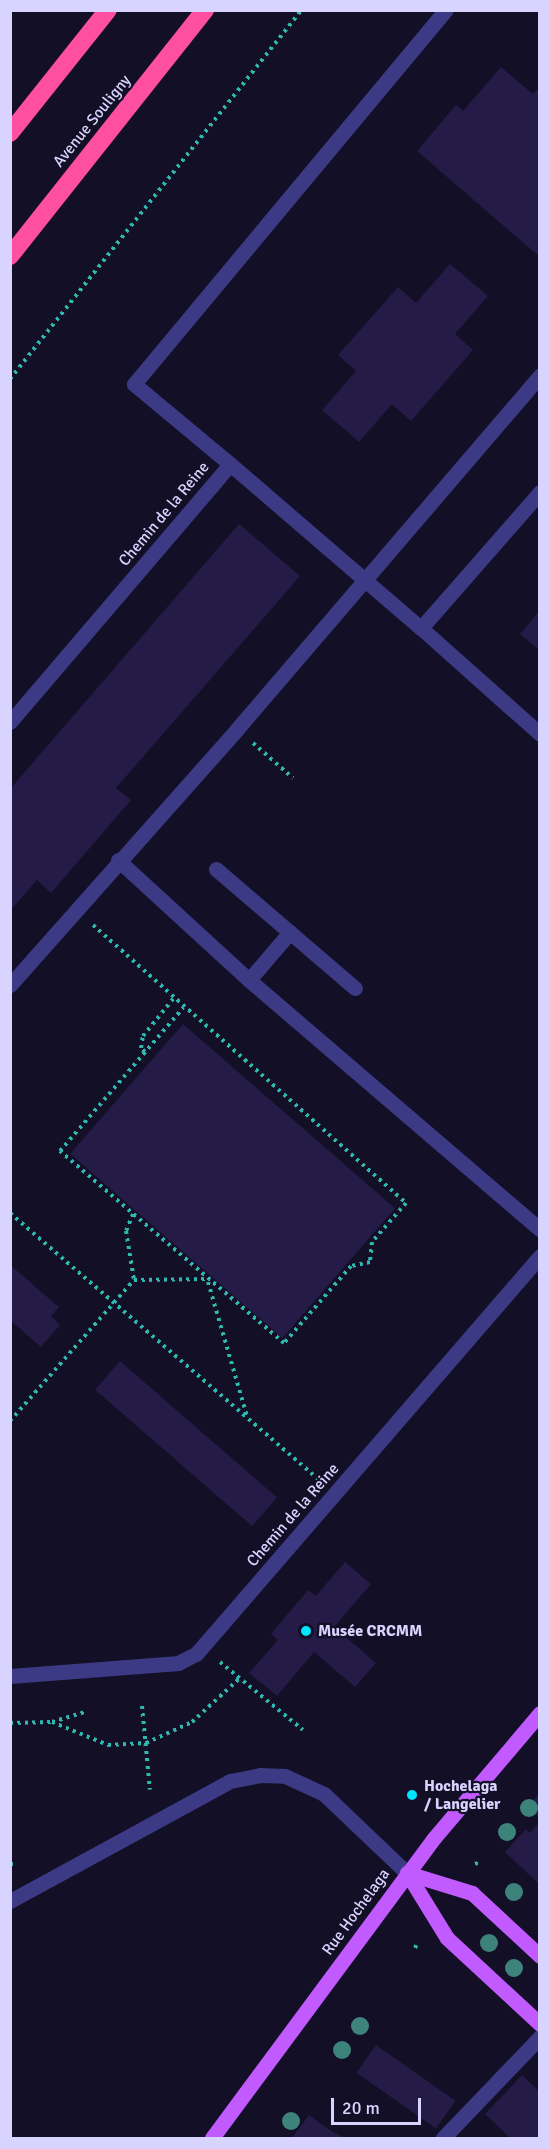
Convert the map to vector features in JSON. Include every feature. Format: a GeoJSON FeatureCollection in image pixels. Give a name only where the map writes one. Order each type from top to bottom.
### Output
{"type":"FeatureCollection","features":[{"type":"Feature","properties":{"kind":"highway"},"geometry":{"type":"LineString","coordinates":[[10,133],[108,10]]}},
{"type":"Feature","properties":{"kind":"highway","name":"Avenue Souligny"},"geometry":{"type":"LineString","coordinates":[[10,256],[205,10]]}},
{"type":"Feature","properties":{"kind":"main road","name":"Rue Hochelaga"},"geometry":{"type":"LineString","coordinates":[[212,2139],[407,1873],[540,1713]]}},
{"type":"Feature","properties":{"kind":"main road"},"geometry":{"type":"LineString","coordinates":[[407,1873],[472,1893],[540,1956]]}},
{"type":"Feature","properties":{"kind":"main road"},"geometry":{"type":"LineString","coordinates":[[407,1873],[447,1938],[540,2024]]}},
{"type":"Feature","properties":{"kind":"lane"},"geometry":{"type":"LineString","coordinates":[[230,464],[134,384],[446,10]]}},
{"type":"Feature","properties":{"kind":"lane"},"geometry":{"type":"LineString","coordinates":[[10,985],[118,860],[237,729],[540,375]]}},
{"type":"Feature","properties":{"kind":"lane","name":"Chemin de la Reine"},"geometry":{"type":"LineString","coordinates":[[10,722],[230,464],[364,578],[540,734]]}},
{"type":"Feature","properties":{"kind":"lane"},"geometry":{"type":"LineString","coordinates":[[421,628],[540,492]]}},
{"type":"Feature","properties":{"kind":"lane"},"geometry":{"type":"LineString","coordinates":[[118,860],[249,980],[540,1229]]}},
{"type":"Feature","properties":{"kind":"lane"},"geometry":{"type":"LineString","coordinates":[[216,869],[355,988]]}},
{"type":"Feature","properties":{"kind":"lane"},"geometry":{"type":"LineString","coordinates":[[249,980],[290,932]]}},
{"type":"Feature","properties":{"kind":"lane","name":"Chemin de la Reine"},"geometry":{"type":"LineString","coordinates":[[10,1676],[178,1663],[196,1654],[540,1256]]}},
{"type":"Feature","properties":{"kind":"lane"},"geometry":{"type":"LineString","coordinates":[[10,1901],[230,1781],[260,1774],[285,1776],[324,1794],[407,1873]]}},
{"type":"Feature","properties":{"kind":"lane"},"geometry":{"type":"LineString","coordinates":[[443,2139],[540,2037]]}},
{"type":"Feature","properties":{"kind":"path"},"geometry":{"type":"LineString","coordinates":[[10,379],[301,10]]}},
{"type":"Feature","properties":{"kind":"path"},"geometry":{"type":"LineString","coordinates":[[250,741],[293,778]]}},
{"type":"Feature","properties":{"kind":"path"},"geometry":{"type":"LineString","coordinates":[[88,920],[173,995],[173,999],[183,1008],[406,1203],[372,1242],[370,1262],[351,1266],[284,1343],[60,1150],[183,1008]]}},
{"type":"Feature","properties":{"kind":"path"},"geometry":{"type":"LineString","coordinates":[[145,1052],[141,1048],[143,1036],[173,999]]}},
{"type":"Feature","properties":{"kind":"path"},"geometry":{"type":"LineString","coordinates":[[10,1213],[318,1479]]}},
{"type":"Feature","properties":{"kind":"path"},"geometry":{"type":"LineString","coordinates":[[134,1214],[126,1231],[134,1280]]}},
{"type":"Feature","properties":{"kind":"path"},"geometry":{"type":"LineString","coordinates":[[10,1421],[134,1280],[209,1280]]}},
{"type":"Feature","properties":{"kind":"path"},"geometry":{"type":"LineString","coordinates":[[209,1280],[247,1418]]}},
{"type":"Feature","properties":{"kind":"path"},"geometry":{"type":"LineString","coordinates":[[212,1656],[303,1730]]}},
{"type":"Feature","properties":{"kind":"path"},"geometry":{"type":"LineString","coordinates":[[52,1722],[108,1745],[146,1743],[192,1722],[240,1678]]}},
{"type":"Feature","properties":{"kind":"path"},"geometry":{"type":"LineString","coordinates":[[142,1706],[150,1790]]}},
{"type":"Feature","properties":{"kind":"path"},"geometry":{"type":"LineString","coordinates":[[10,1723],[52,1722],[85,1712]]}},
{"type":"Feature","properties":{"kind":"building"},"geometry":{"type":"Polygon","coordinates":[[[501,67],[533,94],[540,87],[540,257],[417,151],[456,105],[463,111],[501,67]]]}},
{"type":"Feature","properties":{"kind":"building"},"geometry":{"type":"Polygon","coordinates":[[[450,264],[488,296],[455,334],[473,350],[411,421],[392,404],[359,442],[322,410],[356,371],[338,355],[398,287],[416,303],[450,264]]]}},
{"type":"Feature","properties":{"kind":"building"},"geometry":{"type":"Polygon","coordinates":[[[239,524],[300,576],[116,788],[131,800],[51,893],[37,880],[10,911],[10,789],[239,524]]]}},
{"type":"Feature","properties":{"kind":"building"},"geometry":{"type":"Polygon","coordinates":[[[540,610],[540,651],[520,634],[540,610]]]}},
{"type":"Feature","properties":{"kind":"building"},"geometry":{"type":"Polygon","coordinates":[[[183,1024],[395,1208],[282,1338],[70,1154],[183,1024]]]}},
{"type":"Feature","properties":{"kind":"building"},"geometry":{"type":"Polygon","coordinates":[[[10,1265],[59,1307],[51,1316],[60,1325],[41,1347],[10,1320],[10,1265]]]}},
{"type":"Feature","properties":{"kind":"building"},"geometry":{"type":"Polygon","coordinates":[[[120,1361],[277,1497],[252,1526],[95,1390],[120,1361]]]}},
{"type":"Feature","properties":{"kind":"building","name":"Musée CRCMM"},"geometry":{"type":"Polygon","coordinates":[[[345,1562],[371,1584],[334,1627],[376,1663],[355,1687],[314,1652],[277,1696],[249,1673],[278,1640],[271,1634],[308,1590],[316,1596],[345,1562]]]}},
{"type":"Feature","properties":{"kind":"building"},"geometry":{"type":"Polygon","coordinates":[[[540,1793],[540,1818],[527,1807],[540,1793]]]}},
{"type":"Feature","properties":{"kind":"building"},"geometry":{"type":"Polygon","coordinates":[[[540,1822],[540,1885],[505,1852],[526,1829],[529,1833],[540,1822]]]}},
{"type":"Feature","properties":{"kind":"building"},"geometry":{"type":"Polygon","coordinates":[[[376,2045],[455,2101],[436,2128],[356,2073],[376,2045]]]}},
{"type":"Feature","properties":{"kind":"building"},"geometry":{"type":"Polygon","coordinates":[[[522,2075],[540,2092],[540,2138],[510,2138],[485,2114],[522,2075]]]}},
{"type":"Feature","properties":{"kind":"building"},"geometry":{"type":"Polygon","coordinates":[[[309,2115],[331,2131],[345,2138],[292,2138],[309,2115]]]}},
{"type":"Feature","properties":{"kind":"place","name":"Musée CRCMM"},"geometry":{"type":"Point","coordinates":[306,1631]}},
{"type":"Feature","properties":{"kind":"place","name":"Hochelaga / Langelier"},"geometry":{"type":"Point","coordinates":[412,1795]}}]}
